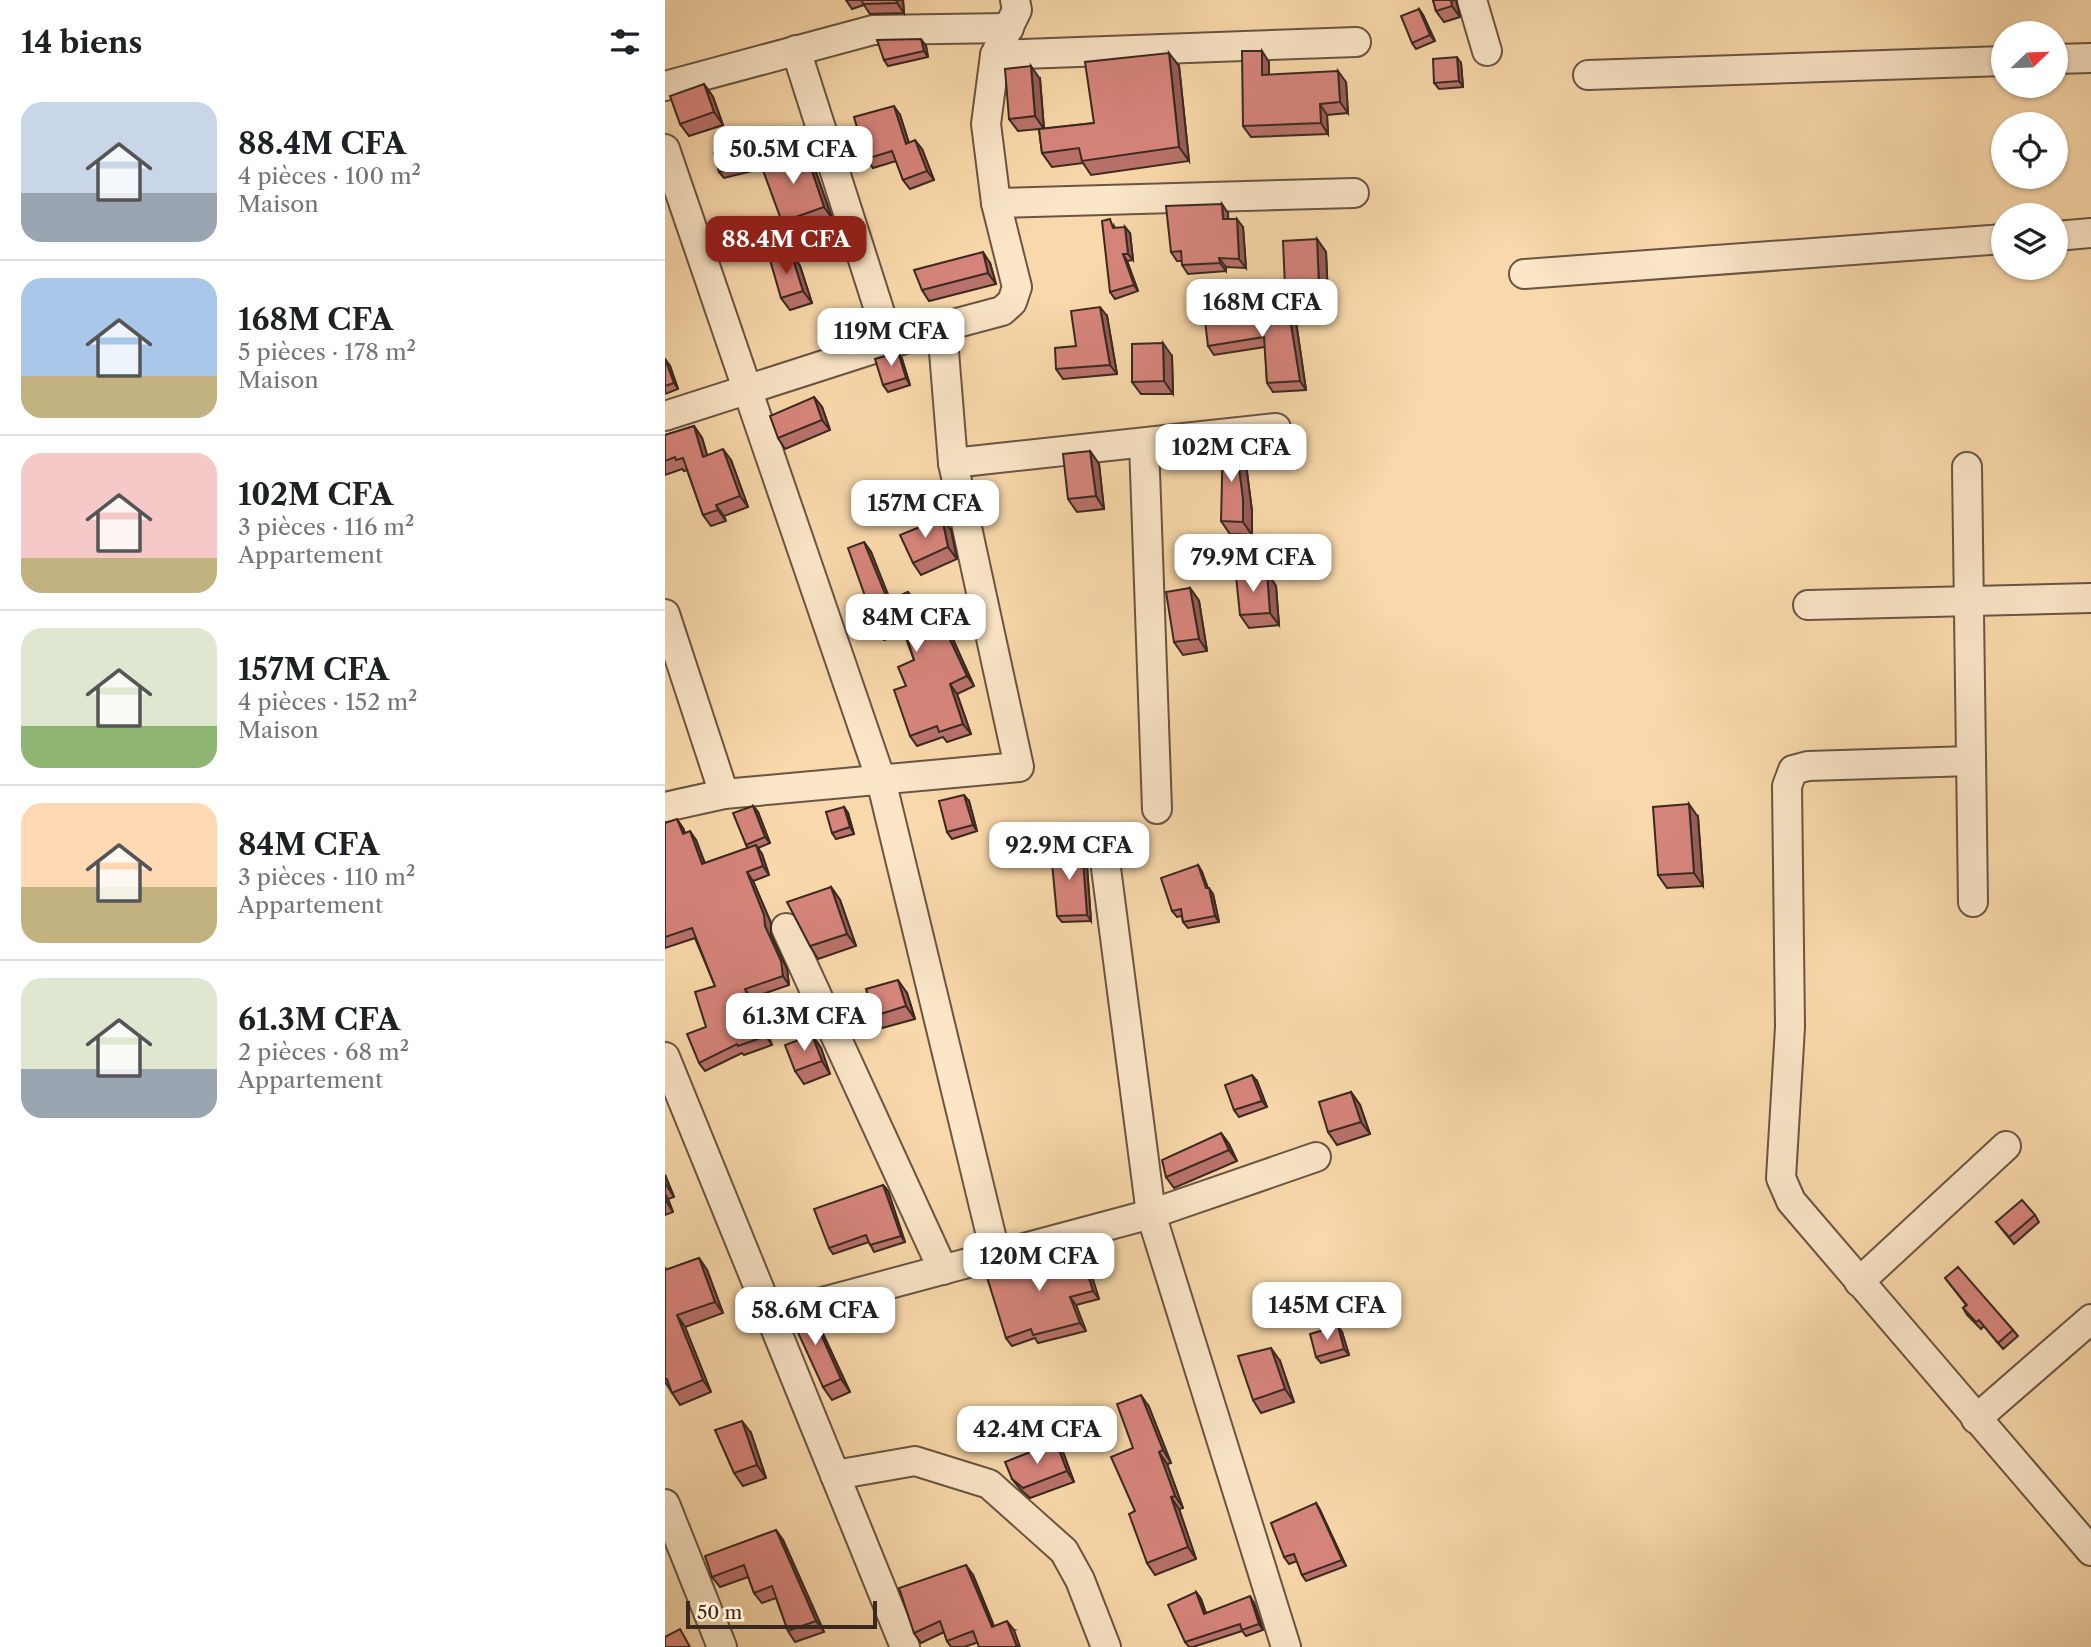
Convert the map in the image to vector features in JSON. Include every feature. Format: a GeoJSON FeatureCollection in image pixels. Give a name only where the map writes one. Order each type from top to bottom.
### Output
{"type":"FeatureCollection","features":[{"type":"Feature","properties":{"kind":"street"},"geometry":{"type":"LineString","coordinates":[[665,416],[942,327],[1002,311],[1012,302],[1017,287],[996,203],[986,124],[995,55],[1017,10],[1016,0]]}},
{"type":"Feature","properties":{"kind":"street"},"geometry":{"type":"LineString","coordinates":[[1472,0],[1487,51]]}},
{"type":"Feature","properties":{"kind":"street"},"geometry":{"type":"LineString","coordinates":[[665,86],[873,30],[1009,28]]}},
{"type":"Feature","properties":{"kind":"street"},"geometry":{"type":"LineString","coordinates":[[995,55],[1356,42]]}},
{"type":"Feature","properties":{"kind":"street"},"geometry":{"type":"LineString","coordinates":[[796,50],[890,344]]}},
{"type":"Feature","properties":{"kind":"street"},"geometry":{"type":"LineString","coordinates":[[2069,59],[2091,58]]}},
{"type":"Feature","properties":{"kind":"street"},"geometry":{"type":"LineString","coordinates":[[1588,75],[1991,61]]}},
{"type":"Feature","properties":{"kind":"street"},"geometry":{"type":"LineString","coordinates":[[665,149],[881,780],[996,1256]]}},
{"type":"Feature","properties":{"kind":"street"},"geometry":{"type":"LineString","coordinates":[[996,203],[1354,193]]}},
{"type":"Feature","properties":{"kind":"street"},"geometry":{"type":"LineString","coordinates":[[2068,235],[2091,233]]}},
{"type":"Feature","properties":{"kind":"street"},"geometry":{"type":"LineString","coordinates":[[1524,274],[1991,240]]}},
{"type":"Feature","properties":{"kind":"street"},"geometry":{"type":"LineString","coordinates":[[665,807],[724,794],[1019,767],[953,463],[942,327]]}},
{"type":"Feature","properties":{"kind":"street"},"geometry":{"type":"LineString","coordinates":[[953,463],[1276,429]]}},
{"type":"Feature","properties":{"kind":"street"},"geometry":{"type":"LineString","coordinates":[[1144,443],[1157,809]]}},
{"type":"Feature","properties":{"kind":"street"},"geometry":{"type":"LineString","coordinates":[[1967,467],[1973,902]]}},
{"type":"Feature","properties":{"kind":"street"},"geometry":{"type":"LineString","coordinates":[[1808,605],[2091,598]]}},
{"type":"Feature","properties":{"kind":"street"},"geometry":{"type":"LineString","coordinates":[[665,614],[724,794]]}},
{"type":"Feature","properties":{"kind":"street"},"geometry":{"type":"LineString","coordinates":[[1971,761],[1808,766],[1793,770],[1787,786],[1790,1027],[1781,1178],[1791,1201],[2091,1551]]}},
{"type":"Feature","properties":{"kind":"street"},"geometry":{"type":"LineString","coordinates":[[1103,845],[1151,1214],[1286,1647]]}},
{"type":"Feature","properties":{"kind":"street"},"geometry":{"type":"LineString","coordinates":[[786,928],[943,1270]]}},
{"type":"Feature","properties":{"kind":"street"},"geometry":{"type":"LineString","coordinates":[[665,1056],[905,1647]]}},
{"type":"Feature","properties":{"kind":"street"},"geometry":{"type":"LineString","coordinates":[[1859,1282],[2006,1146]]}},
{"type":"Feature","properties":{"kind":"street"},"geometry":{"type":"LineString","coordinates":[[771,1316],[1151,1214],[1315,1157]]}},
{"type":"Feature","properties":{"kind":"street"},"geometry":{"type":"LineString","coordinates":[[1976,1419],[2091,1319]]}},
{"type":"Feature","properties":{"kind":"street"},"geometry":{"type":"LineString","coordinates":[[835,1475],[915,1461],[989,1484],[1065,1551],[1080,1580],[1106,1647]]}},
{"type":"Feature","properties":{"kind":"street"},"geometry":{"type":"LineString","coordinates":[[665,1504],[722,1647]]}},
{"type":"Feature","properties":{"kind":"building"},"geometry":{"type":"Polygon","coordinates":[[[862,0],[896,0],[897,3],[863,4],[862,0]]]}},
{"type":"Feature","properties":{"kind":"building"},"geometry":{"type":"Polygon","coordinates":[[[1433,0],[1451,0],[1452,6],[1436,11],[1433,0]]]}},
{"type":"Feature","properties":{"kind":"building"},"geometry":{"type":"Polygon","coordinates":[[[1419,9],[1430,35],[1412,43],[1401,16],[1419,9]]]}},
{"type":"Feature","properties":{"kind":"building"},"geometry":{"type":"Polygon","coordinates":[[[921,39],[924,51],[884,60],[877,40],[921,39]]]}},
{"type":"Feature","properties":{"kind":"building"},"geometry":{"type":"Polygon","coordinates":[[[1242,51],[1262,51],[1262,75],[1338,71],[1340,102],[1320,104],[1321,123],[1243,126],[1242,51]]]}},
{"type":"Feature","properties":{"kind":"building"},"geometry":{"type":"Polygon","coordinates":[[[1169,53],[1179,147],[1082,161],[1079,148],[1042,153],[1039,129],[1094,123],[1085,62],[1169,53]]]}},
{"type":"Feature","properties":{"kind":"building"},"geometry":{"type":"Polygon","coordinates":[[[1457,57],[1459,81],[1434,83],[1433,59],[1457,57]]]}},
{"type":"Feature","properties":{"kind":"building"},"geometry":{"type":"Polygon","coordinates":[[[1031,66],[1035,116],[1009,119],[1005,69],[1031,66]]]}},
{"type":"Feature","properties":{"kind":"building"},"geometry":{"type":"Polygon","coordinates":[[[704,84],[714,112],[680,124],[670,96],[704,84]]]}},
{"type":"Feature","properties":{"kind":"building"},"geometry":{"type":"Polygon","coordinates":[[[894,106],[906,144],[915,140],[927,171],[903,180],[892,151],[866,159],[854,117],[894,106]]]}},
{"type":"Feature","properties":{"kind":"building"},"geometry":{"type":"Polygon","coordinates":[[[742,141],[752,163],[719,172],[714,153],[742,141]]]}},
{"type":"Feature","properties":{"kind":"building"},"geometry":{"type":"Polygon","coordinates":[[[805,150],[824,207],[782,222],[761,165],[805,150]]]}},
{"type":"Feature","properties":{"kind":"building"},"geometry":{"type":"Polygon","coordinates":[[[1222,204],[1223,219],[1237,219],[1239,259],[1219,258],[1220,263],[1182,265],[1181,251],[1171,252],[1166,206],[1222,204]]]}},
{"type":"Feature","properties":{"kind":"building"},"geometry":{"type":"Polygon","coordinates":[[[1110,219],[1113,228],[1125,227],[1128,254],[1123,254],[1134,285],[1110,292],[1102,221],[1110,219]]]}},
{"type":"Feature","properties":{"kind":"building"},"geometry":{"type":"Polygon","coordinates":[[[1317,239],[1319,286],[1285,287],[1283,241],[1317,239]]]}},
{"type":"Feature","properties":{"kind":"building"},"geometry":{"type":"Polygon","coordinates":[[[983,252],[988,273],[922,290],[914,270],[983,252]]]}},
{"type":"Feature","properties":{"kind":"building"},"geometry":{"type":"Polygon","coordinates":[[[791,253],[803,291],[781,298],[770,260],[791,253]]]}},
{"type":"Feature","properties":{"kind":"building"},"geometry":{"type":"Polygon","coordinates":[[[1288,306],[1300,381],[1267,383],[1264,337],[1208,346],[1205,321],[1288,306]]]}},
{"type":"Feature","properties":{"kind":"building"},"geometry":{"type":"Polygon","coordinates":[[[1100,307],[1110,365],[1056,369],[1055,348],[1076,346],[1071,311],[1100,307]]]}},
{"type":"Feature","properties":{"kind":"building"},"geometry":{"type":"Polygon","coordinates":[[[1163,343],[1164,381],[1132,382],[1132,344],[1163,343]]]}},
{"type":"Feature","properties":{"kind":"building"},"geometry":{"type":"Polygon","coordinates":[[[898,352],[906,378],[883,385],[875,359],[898,352]]]}},
{"type":"Feature","properties":{"kind":"building"},"geometry":{"type":"Polygon","coordinates":[[[665,359],[674,383],[665,386],[665,359]]]}},
{"type":"Feature","properties":{"kind":"building"},"geometry":{"type":"Polygon","coordinates":[[[814,397],[822,420],[778,438],[770,416],[814,397]]]}},
{"type":"Feature","properties":{"kind":"building"},"geometry":{"type":"Polygon","coordinates":[[[694,426],[703,457],[723,449],[740,496],[716,505],[718,510],[703,515],[683,458],[676,460],[675,457],[665,461],[665,435],[694,426]]]}},
{"type":"Feature","properties":{"kind":"building"},"geometry":{"type":"Polygon","coordinates":[[[1223,437],[1235,437],[1243,499],[1243,522],[1221,521],[1223,437]]]}},
{"type":"Feature","properties":{"kind":"building"},"geometry":{"type":"Polygon","coordinates":[[[1090,451],[1096,496],[1068,499],[1063,454],[1090,451]]]}},
{"type":"Feature","properties":{"kind":"building"},"geometry":{"type":"Polygon","coordinates":[[[942,518],[948,547],[913,563],[900,535],[942,518]]]}},
{"type":"Feature","properties":{"kind":"building"},"geometry":{"type":"Polygon","coordinates":[[[864,542],[888,601],[908,592],[921,621],[938,614],[967,676],[950,684],[963,724],[939,732],[937,726],[910,736],[894,690],[906,686],[898,667],[914,660],[899,622],[877,630],[848,548],[864,542]]]}},
{"type":"Feature","properties":{"kind":"building"},"geometry":{"type":"Polygon","coordinates":[[[1267,573],[1270,613],[1240,615],[1236,576],[1267,573]]]}},
{"type":"Feature","properties":{"kind":"building"},"geometry":{"type":"Polygon","coordinates":[[[1190,588],[1199,639],[1174,642],[1166,592],[1190,588]]]}},
{"type":"Feature","properties":{"kind":"building"},"geometry":{"type":"Polygon","coordinates":[[[964,795],[973,825],[947,832],[939,801],[964,795]]]}},
{"type":"Feature","properties":{"kind":"building"},"geometry":{"type":"Polygon","coordinates":[[[1689,804],[1694,873],[1658,875],[1653,807],[1689,804]]]}},
{"type":"Feature","properties":{"kind":"building"},"geometry":{"type":"Polygon","coordinates":[[[753,806],[765,837],[746,845],[733,813],[753,806]]]}},
{"type":"Feature","properties":{"kind":"building"},"geometry":{"type":"Polygon","coordinates":[[[844,807],[850,827],[832,833],[826,812],[844,807]]]}},
{"type":"Feature","properties":{"kind":"building"},"geometry":{"type":"Polygon","coordinates":[[[677,819],[683,834],[690,831],[702,864],[756,845],[763,866],[747,872],[764,915],[765,926],[781,961],[783,976],[745,989],[766,1036],[738,1046],[737,1044],[699,1063],[687,1034],[706,1027],[695,992],[715,986],[692,928],[665,937],[665,823],[677,819]]]}},
{"type":"Feature","properties":{"kind":"building"},"geometry":{"type":"Polygon","coordinates":[[[1082,846],[1087,915],[1057,916],[1051,852],[1082,846]]]}},
{"type":"Feature","properties":{"kind":"building"},"geometry":{"type":"Polygon","coordinates":[[[1198,865],[1206,888],[1209,888],[1215,916],[1183,922],[1181,909],[1172,911],[1161,878],[1198,865]]]}},
{"type":"Feature","properties":{"kind":"building"},"geometry":{"type":"Polygon","coordinates":[[[831,887],[847,934],[810,946],[787,902],[831,887]]]}},
{"type":"Feature","properties":{"kind":"building"},"geometry":{"type":"Polygon","coordinates":[[[898,980],[906,1006],[874,1016],[866,989],[898,980]]]}},
{"type":"Feature","properties":{"kind":"building"},"geometry":{"type":"Polygon","coordinates":[[[812,1035],[822,1061],[795,1071],[785,1045],[812,1035]]]}},
{"type":"Feature","properties":{"kind":"building"},"geometry":{"type":"Polygon","coordinates":[[[1252,1075],[1262,1101],[1234,1110],[1225,1085],[1252,1075]]]}},
{"type":"Feature","properties":{"kind":"building"},"geometry":{"type":"Polygon","coordinates":[[[1351,1092],[1361,1122],[1328,1132],[1319,1102],[1351,1092]]]}},
{"type":"Feature","properties":{"kind":"building"},"geometry":{"type":"Polygon","coordinates":[[[1221,1133],[1229,1150],[1166,1177],[1162,1160],[1221,1133]]]}},
{"type":"Feature","properties":{"kind":"building"},"geometry":{"type":"Polygon","coordinates":[[[883,1185],[901,1236],[870,1245],[866,1235],[829,1248],[814,1209],[883,1185]]]}},
{"type":"Feature","properties":{"kind":"building"},"geometry":{"type":"Polygon","coordinates":[[[2022,1200],[2035,1215],[2009,1237],[1996,1222],[2022,1200]]]}},
{"type":"Feature","properties":{"kind":"building"},"geometry":{"type":"Polygon","coordinates":[[[1080,1250],[1093,1291],[1070,1297],[1080,1323],[1033,1335],[1031,1329],[1006,1338],[985,1271],[1080,1250]]]}},
{"type":"Feature","properties":{"kind":"building"},"geometry":{"type":"Polygon","coordinates":[[[699,1258],[715,1302],[677,1315],[703,1380],[672,1393],[665,1379],[665,1270],[699,1258]]]}},
{"type":"Feature","properties":{"kind":"building"},"geometry":{"type":"Polygon","coordinates":[[[1958,1267],[2013,1330],[1998,1343],[1979,1320],[1976,1322],[1963,1308],[1967,1305],[1945,1278],[1958,1267]]]}},
{"type":"Feature","properties":{"kind":"building"},"geometry":{"type":"Polygon","coordinates":[[[809,1308],[841,1379],[823,1387],[789,1313],[809,1308]]]}},
{"type":"Feature","properties":{"kind":"building"},"geometry":{"type":"Polygon","coordinates":[[[1338,1326],[1344,1349],[1316,1357],[1310,1334],[1338,1326]]]}},
{"type":"Feature","properties":{"kind":"building"},"geometry":{"type":"Polygon","coordinates":[[[1271,1348],[1285,1389],[1253,1400],[1238,1356],[1271,1348]]]}},
{"type":"Feature","properties":{"kind":"building"},"geometry":{"type":"Polygon","coordinates":[[[1141,1395],[1163,1450],[1159,1452],[1175,1496],[1171,1497],[1188,1547],[1147,1563],[1129,1514],[1135,1511],[1111,1457],[1133,1448],[1117,1404],[1141,1395]]]}},
{"type":"Feature","properties":{"kind":"building"},"geometry":{"type":"Polygon","coordinates":[[[742,1421],[757,1465],[734,1473],[715,1430],[742,1421]]]}},
{"type":"Feature","properties":{"kind":"building"},"geometry":{"type":"Polygon","coordinates":[[[1056,1442],[1067,1471],[1023,1488],[1012,1479],[1005,1462],[1056,1442]]]}},
{"type":"Feature","properties":{"kind":"building"},"geometry":{"type":"Polygon","coordinates":[[[1316,1503],[1342,1560],[1302,1575],[1294,1554],[1284,1557],[1271,1523],[1316,1503]]]}},
{"type":"Feature","properties":{"kind":"building"},"geometry":{"type":"Polygon","coordinates":[[[776,1530],[816,1621],[788,1631],[772,1586],[754,1593],[744,1565],[712,1577],[705,1556],[776,1530]]]}},
{"type":"Feature","properties":{"kind":"building"},"geometry":{"type":"Polygon","coordinates":[[[966,1565],[992,1627],[1007,1621],[1017,1647],[979,1647],[973,1631],[947,1641],[940,1621],[914,1633],[899,1588],[966,1565]]]}},
{"type":"Feature","properties":{"kind":"building"},"geometry":{"type":"Polygon","coordinates":[[[1196,1592],[1204,1614],[1250,1596],[1259,1624],[1242,1630],[1240,1624],[1185,1642],[1168,1605],[1196,1592]]]}},
{"type":"Feature","properties":{"kind":"building"},"geometry":{"type":"Polygon","coordinates":[[[680,1629],[690,1647],[665,1647],[665,1637],[680,1629]]]}}]}
